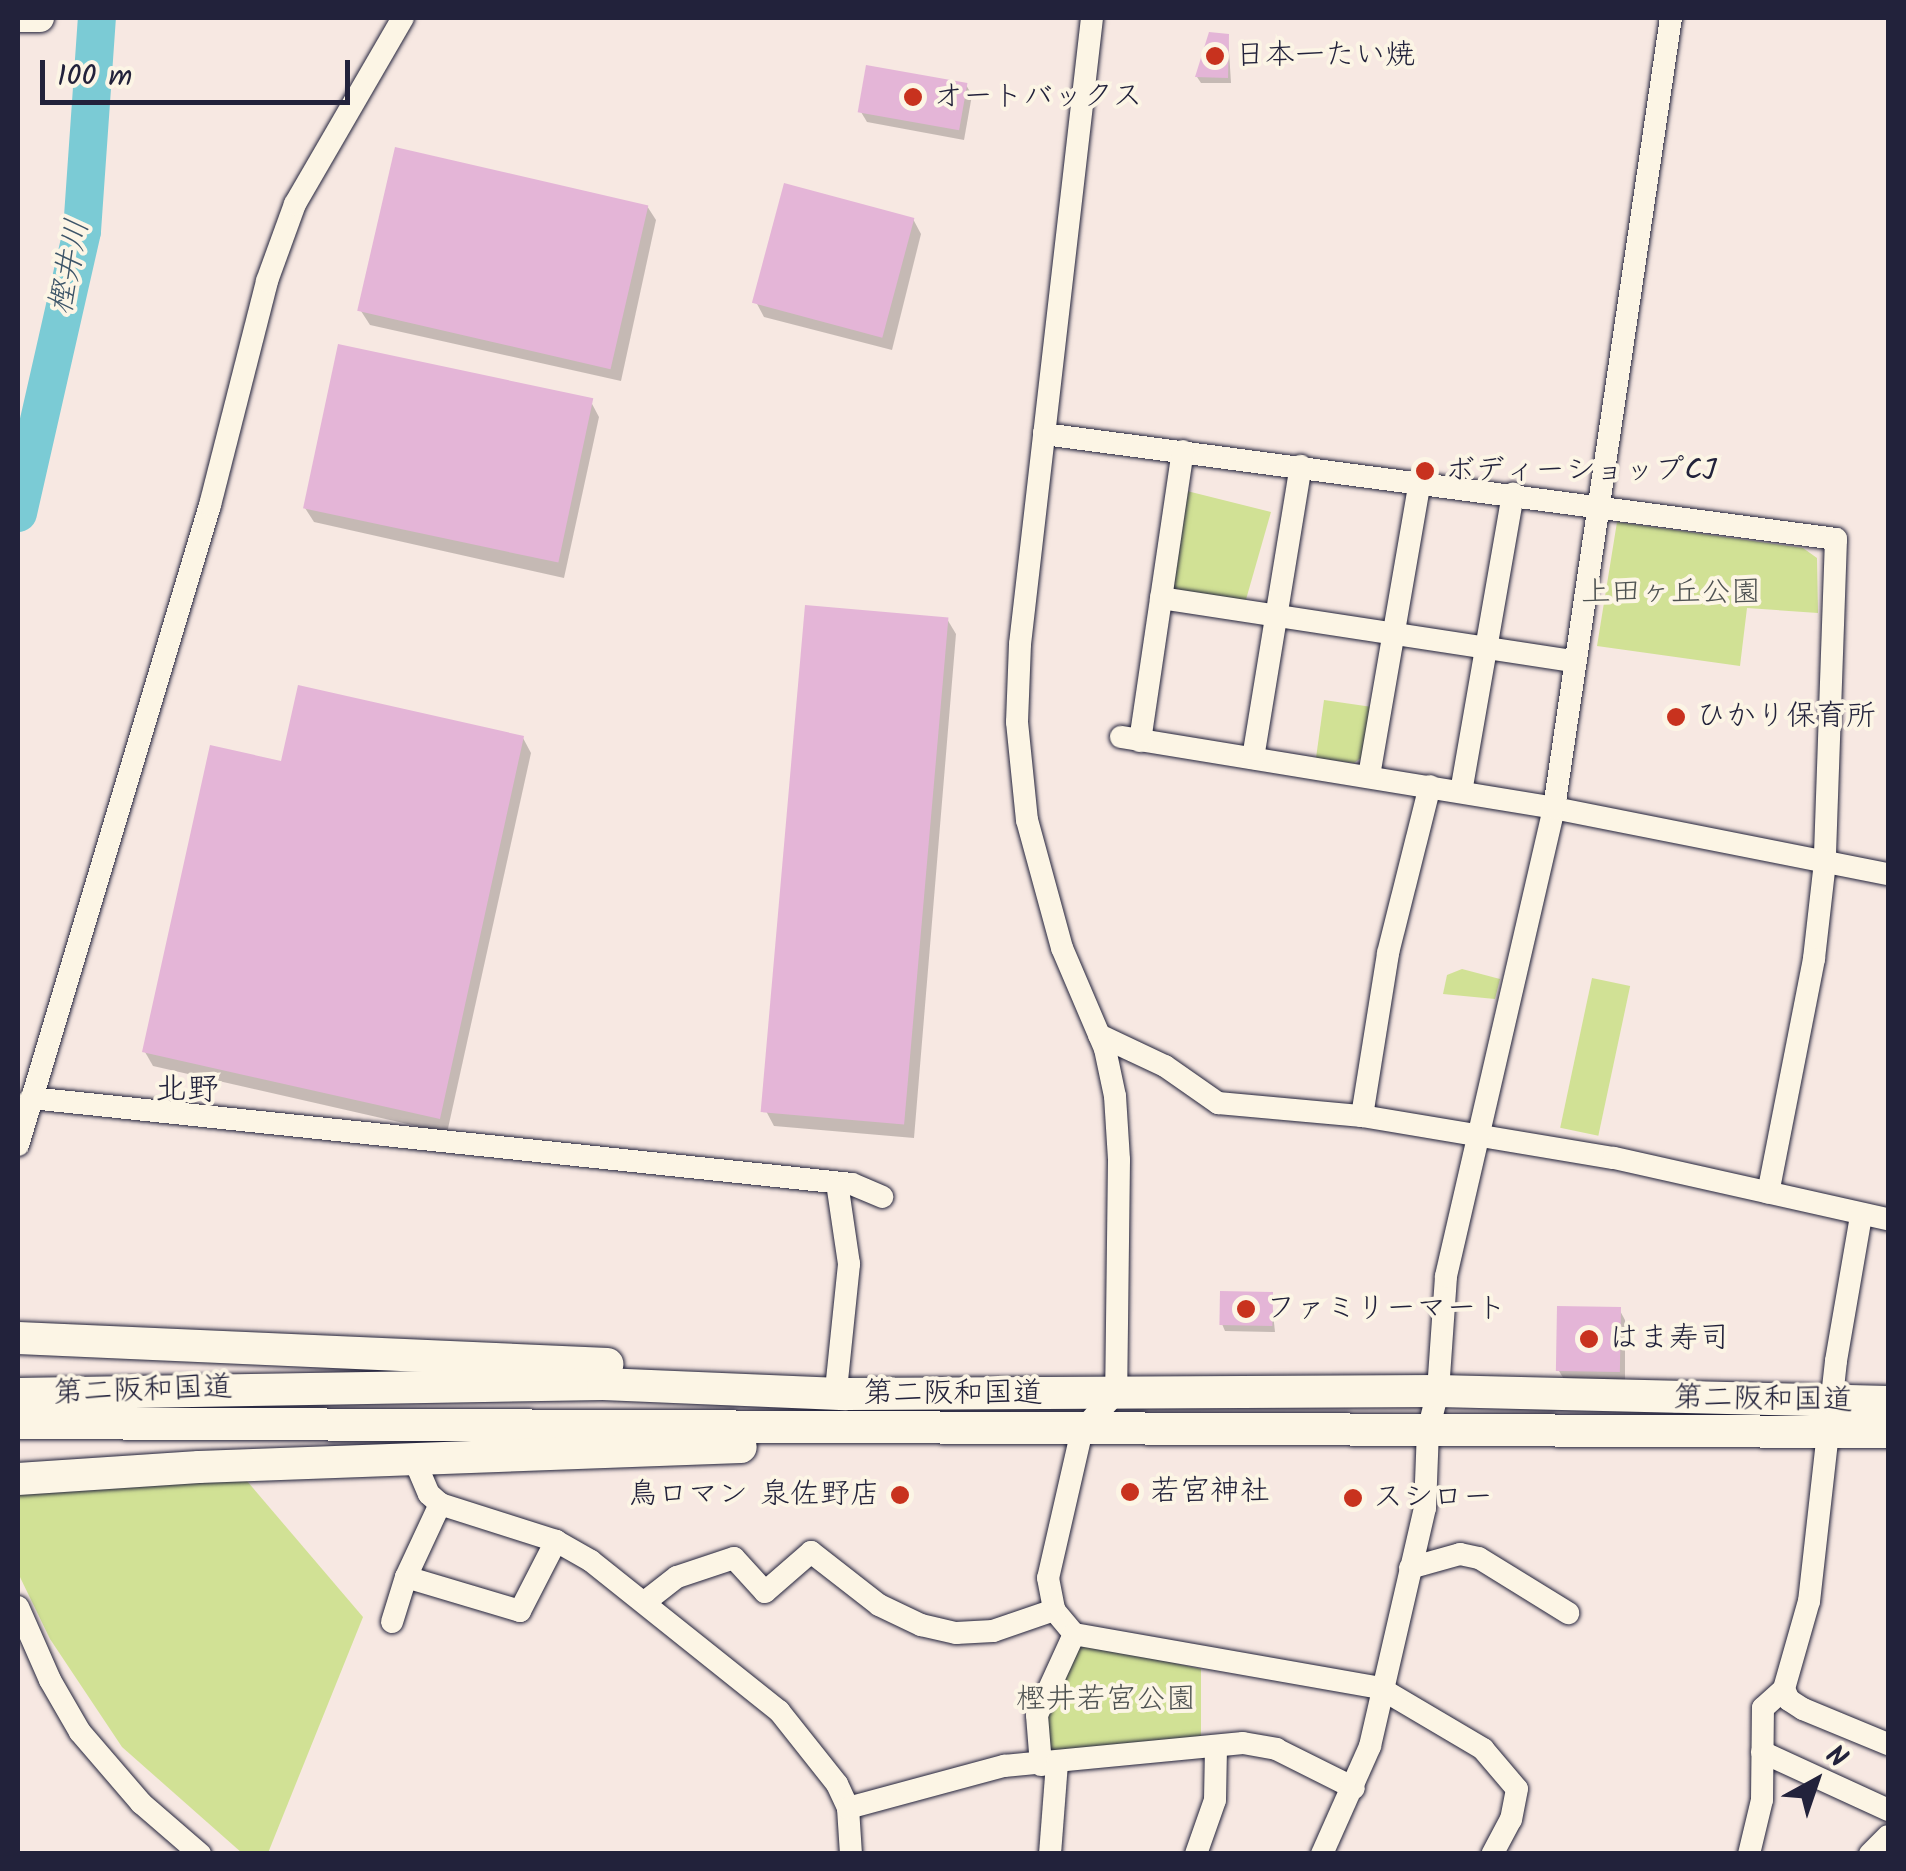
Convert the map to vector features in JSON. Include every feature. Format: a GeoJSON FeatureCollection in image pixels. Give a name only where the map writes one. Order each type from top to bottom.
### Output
{"type":"FeatureCollection","features":[{"type":"Feature","properties":{"kind":"highway"},"geometry":{"type":"LineString","coordinates":[[18,1338],[201,1358],[796,1372],[841,1392]]}},
{"type":"Feature","properties":{"kind":"highway","name":"第二阪和国道"},"geometry":{"type":"LineString","coordinates":[[26,1408],[584,1384],[841,1392],[1438,1391],[1832,1417],[1888,1432]]}},
{"type":"Feature","properties":{"kind":"highway","name":"第二阪和国道"},"geometry":{"type":"LineString","coordinates":[[26,1408],[1082,1430],[1428,1432],[1832,1417],[1888,1402]]}},
{"type":"Feature","properties":{"kind":"highway"},"geometry":{"type":"LineString","coordinates":[[18,1479],[199,1452],[366,1450],[414,1459],[814,1444],[884,1426]]}},
{"type":"Feature","properties":{"kind":"main road"},"geometry":{"type":"LineString","coordinates":[[18,18],[40,18]]}},
{"type":"Feature","properties":{"kind":"street"},"geometry":{"type":"LineString","coordinates":[[18,1145],[210,506],[267,282],[295,204],[403,18]]}},
{"type":"Feature","properties":{"kind":"street"},"geometry":{"type":"LineString","coordinates":[[1092,18],[1020,644],[1016,722],[1027,820],[1062,948],[1099,1035],[1115,1096],[1119,1160],[1116,1393],[1082,1430],[1048,1578],[1054,1610],[1074,1634],[1380,1688],[1483,1749],[1517,1790],[1511,1819],[1492,1854]]}},
{"type":"Feature","properties":{"kind":"street"},"geometry":{"type":"LineString","coordinates":[[1322,1854],[1370,1746],[1380,1688],[1425,1508],[1428,1432],[1438,1391],[1446,1276],[1554,808],[1671,18]]}},
{"type":"Feature","properties":{"kind":"street"},"geometry":{"type":"LineString","coordinates":[[1044,434],[1836,538],[1825,862],[1814,959],[1768,1193]]}},
{"type":"Feature","properties":{"kind":"street"},"geometry":{"type":"LineString","coordinates":[[1183,452],[1162,598],[1131,739],[1554,808],[1888,874]]}},
{"type":"Feature","properties":{"kind":"street"},"geometry":{"type":"LineString","coordinates":[[1253,758],[1302,466]]}},
{"type":"Feature","properties":{"kind":"street"},"geometry":{"type":"LineString","coordinates":[[1369,776],[1420,482]]}},
{"type":"Feature","properties":{"kind":"street"},"geometry":{"type":"LineString","coordinates":[[1461,792],[1513,494]]}},
{"type":"Feature","properties":{"kind":"street"},"geometry":{"type":"LineString","coordinates":[[1162,598],[1575,661]]}},
{"type":"Feature","properties":{"kind":"street"},"geometry":{"type":"LineString","coordinates":[[1362,1116],[1388,953],[1430,786]]}},
{"type":"Feature","properties":{"kind":"street"},"geometry":{"type":"LineString","coordinates":[[1099,1035],[1165,1066],[1218,1103],[1362,1116],[1480,1139],[1614,1158],[1888,1219]]}},
{"type":"Feature","properties":{"kind":"street"},"geometry":{"type":"LineString","coordinates":[[31,1098],[837,1182],[882,1196]]}},
{"type":"Feature","properties":{"kind":"street"},"geometry":{"type":"LineString","coordinates":[[837,1182],[849,1264],[841,1392]]}},
{"type":"Feature","properties":{"kind":"street"},"geometry":{"type":"LineString","coordinates":[[1749,1854],[1762,1800],[1763,1708],[1784,1690],[1809,1601],[1836,1362],[1861,1216]]}},
{"type":"Feature","properties":{"kind":"street"},"geometry":{"type":"LineString","coordinates":[[414,1459],[429,1494],[440,1504],[556,1541],[646,1601],[779,1712],[820,1760],[848,1808],[851,1854]]}},
{"type":"Feature","properties":{"kind":"street"},"geometry":{"type":"LineString","coordinates":[[392,1622],[406,1577],[440,1504]]}},
{"type":"Feature","properties":{"kind":"street"},"geometry":{"type":"LineString","coordinates":[[406,1577],[520,1610],[556,1541]]}},
{"type":"Feature","properties":{"kind":"street"},"geometry":{"type":"LineString","coordinates":[[646,1601],[678,1577],[734,1558],[765,1592],[811,1552],[879,1605],[920,1625],[956,1633],[992,1631],[1054,1610]]}},
{"type":"Feature","properties":{"kind":"street"},"geometry":{"type":"LineString","coordinates":[[1410,1568],[1460,1554],[1479,1558],[1568,1613]]}},
{"type":"Feature","properties":{"kind":"street"},"geometry":{"type":"LineString","coordinates":[[18,1607],[50,1680],[80,1732],[141,1803],[200,1854]]}},
{"type":"Feature","properties":{"kind":"street"},"geometry":{"type":"LineString","coordinates":[[1050,1854],[1049,1764],[1037,1714],[1074,1634]]}},
{"type":"Feature","properties":{"kind":"street"},"geometry":{"type":"LineString","coordinates":[[1784,1690],[1789,1700],[1803,1709],[1888,1744]]}},
{"type":"Feature","properties":{"kind":"street"},"geometry":{"type":"LineString","coordinates":[[848,1808],[1004,1766],[1243,1743],[1276,1748],[1354,1788]]}},
{"type":"Feature","properties":{"kind":"street"},"geometry":{"type":"LineString","coordinates":[[1196,1854],[1214,1800],[1216,1746]]}},
{"type":"Feature","properties":{"kind":"street"},"geometry":{"type":"LineString","coordinates":[[1762,1752],[1888,1810]]}},
{"type":"Feature","properties":{"kind":"street"},"geometry":{"type":"LineString","coordinates":[[1870,1854],[1888,1836]]}},
{"type":"Feature","properties":{"kind":"green space"},"geometry":{"type":"Polygon","coordinates":[[[1183,490],[1271,512],[1245,603],[1169,593],[1183,490]]]}},
{"type":"Feature","properties":{"kind":"green space","name":"上田ヶ丘公園"},"geometry":{"type":"Polygon","coordinates":[[[1617,522],[1803,548],[1817,558],[1818,613],[1747,608],[1740,666],[1597,646],[1617,522]]]}},
{"type":"Feature","properties":{"kind":"green space"},"geometry":{"type":"Polygon","coordinates":[[[1324,700],[1372,707],[1365,755],[1354,763],[1316,758],[1324,700]]]}},
{"type":"Feature","properties":{"kind":"green space"},"geometry":{"type":"Polygon","coordinates":[[[1462,969],[1500,979],[1495,999],[1443,994],[1447,975],[1462,969]]]}},
{"type":"Feature","properties":{"kind":"green space"},"geometry":{"type":"Polygon","coordinates":[[[1592,978],[1630,986],[1598,1136],[1560,1128],[1592,978]]]}},
{"type":"Feature","properties":{"kind":"green space"},"geometry":{"type":"Polygon","coordinates":[[[241,1474],[363,1617],[268,1853],[242,1853],[122,1747],[50,1639],[18,1573],[18,1487],[241,1474]]]}},
{"type":"Feature","properties":{"kind":"green space","name":"樫井若宮公園"},"geometry":{"type":"Polygon","coordinates":[[[1080,1642],[1201,1669],[1201,1742],[1048,1756],[1044,1711],[1080,1642]]]}},
{"type":"Feature","properties":{"kind":"building","name":"日本一たい焼"},"geometry":{"type":"Polygon","coordinates":[[[1209,32],[1229,34],[1228,78],[1195,77],[1209,32]]]}},
{"type":"Feature","properties":{"kind":"building","name":"オートバックス"},"geometry":{"type":"Polygon","coordinates":[[[866,65],[967,83],[959,130],[858,112],[866,65]]]}},
{"type":"Feature","properties":{"kind":"building"},"geometry":{"type":"Polygon","coordinates":[[[395,147],[648,205],[611,369],[357,311],[395,147]]]}},
{"type":"Feature","properties":{"kind":"building"},"geometry":{"type":"Polygon","coordinates":[[[784,183],[914,218],[882,338],[752,303],[784,183]]]}},
{"type":"Feature","properties":{"kind":"building"},"geometry":{"type":"Polygon","coordinates":[[[338,344],[593,398],[558,563],[303,508],[338,344]]]}},
{"type":"Feature","properties":{"kind":"building"},"geometry":{"type":"Polygon","coordinates":[[[805,605],[948,618],[904,1125],[761,1112],[805,605]]]}},
{"type":"Feature","properties":{"kind":"building"},"geometry":{"type":"Polygon","coordinates":[[[298,685],[524,736],[440,1119],[142,1052],[210,745],[281,761],[298,685]]]}},
{"type":"Feature","properties":{"kind":"building","name":"ファミリーマート"},"geometry":{"type":"Polygon","coordinates":[[[1220,1291],[1273,1292],[1272,1326],[1219,1325],[1220,1291]]]}},
{"type":"Feature","properties":{"kind":"building","name":"はま寿司"},"geometry":{"type":"Polygon","coordinates":[[[1557,1306],[1621,1307],[1620,1372],[1556,1371],[1557,1306]]]}},
{"type":"Feature","properties":{"kind":"waterway","name":"樫井川"},"geometry":{"type":"LineString","coordinates":[[18,513],[82,231],[97,18]]}},
{"type":"Feature","properties":{"kind":"tunnel"},"geometry":{"type":"LineString","coordinates":[[200,1437],[201,1371]]}},
{"type":"Feature","properties":{"kind":"place","name":"日本一たい焼"},"geometry":{"type":"Point","coordinates":[1215,56]}},
{"type":"Feature","properties":{"kind":"place","name":"オートバックス"},"geometry":{"type":"Point","coordinates":[913,97]}},
{"type":"Feature","properties":{"kind":"place","name":"ボディーショップCJ"},"geometry":{"type":"Point","coordinates":[1425,471]}},
{"type":"Feature","properties":{"kind":"place","name":"ひかり保育所"},"geometry":{"type":"Point","coordinates":[1676,717]}},
{"type":"Feature","properties":{"kind":"place","name":"ファミリーマート"},"geometry":{"type":"Point","coordinates":[1246,1309]}},
{"type":"Feature","properties":{"kind":"place","name":"はま寿司"},"geometry":{"type":"Point","coordinates":[1589,1339]}},
{"type":"Feature","properties":{"kind":"place","name":"若宮神社"},"geometry":{"type":"Point","coordinates":[1130,1492]}},
{"type":"Feature","properties":{"kind":"place","name":"鳥ロマン 泉佐野店"},"geometry":{"type":"Point","coordinates":[900,1495]}},
{"type":"Feature","properties":{"kind":"place","name":"スシロー"},"geometry":{"type":"Point","coordinates":[1353,1498]}},
{"type":"Feature","properties":{"kind":"district","name":"北野"},"geometry":{"type":"Point","coordinates":[187,1091]}}]}
